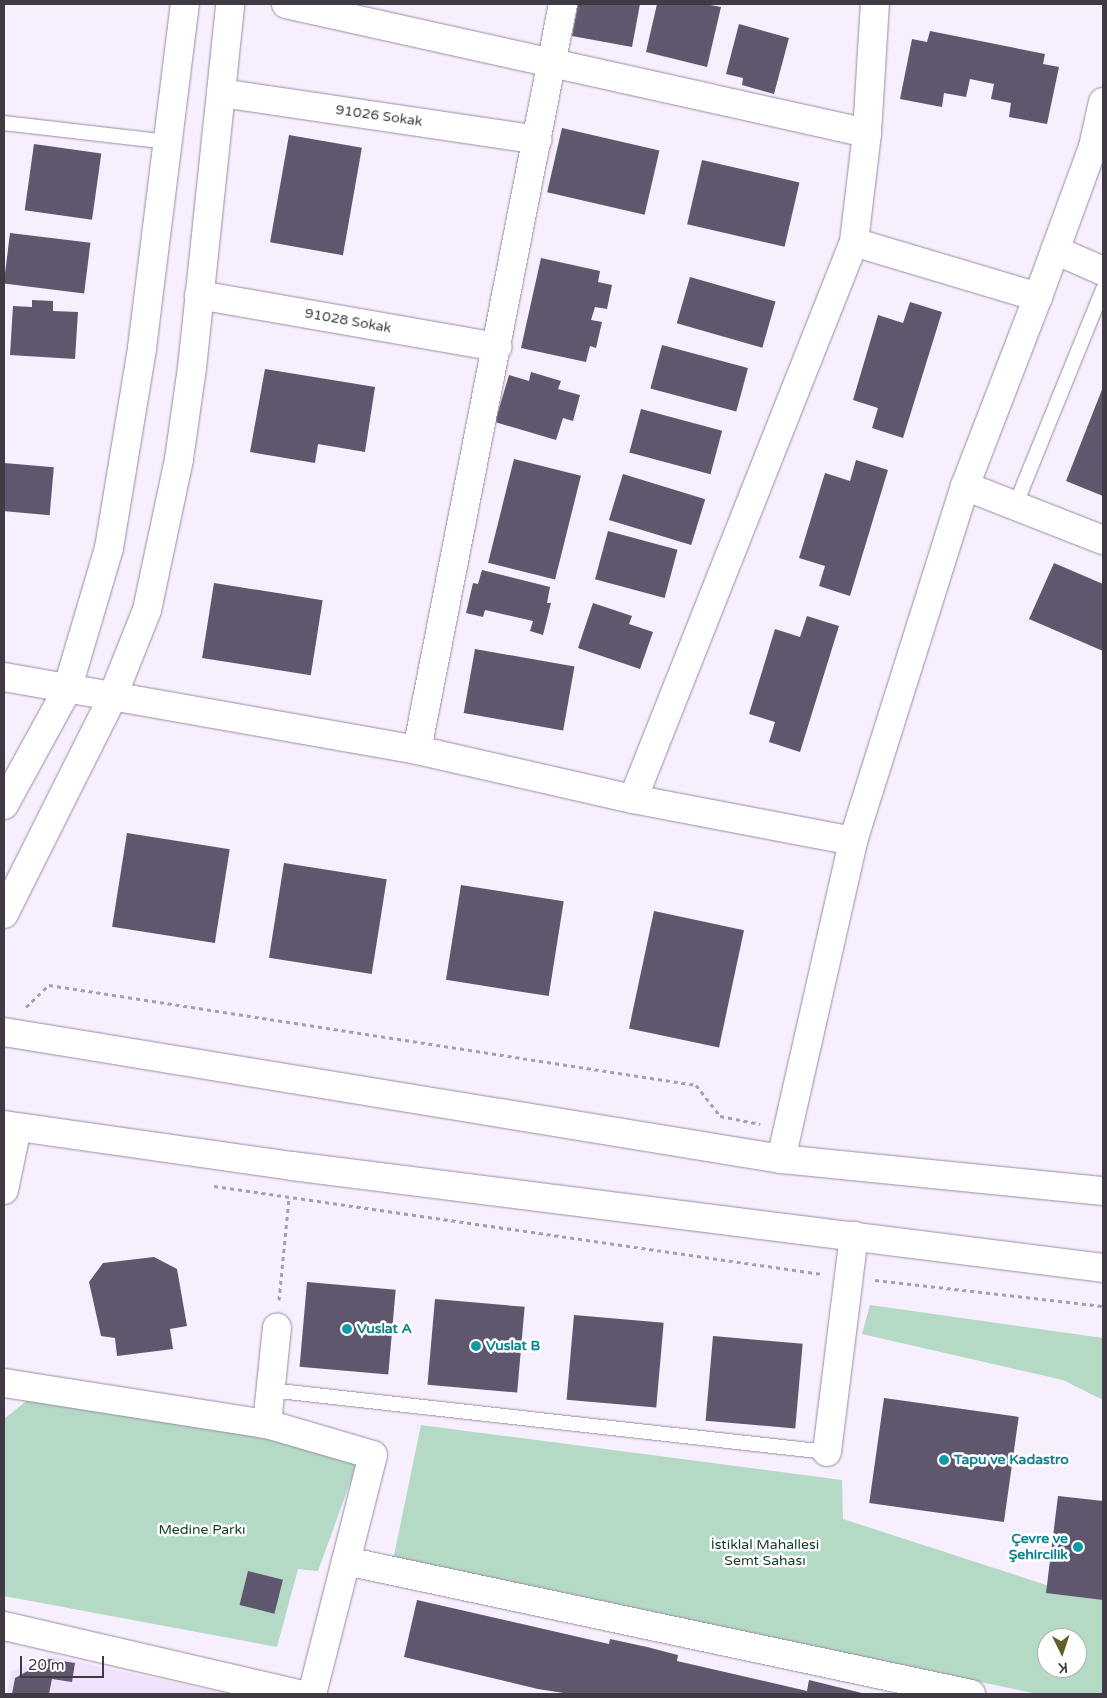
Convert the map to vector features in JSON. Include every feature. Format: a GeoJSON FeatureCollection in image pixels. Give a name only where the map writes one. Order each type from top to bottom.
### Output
{"type":"FeatureCollection","features":[{"type":"Feature","properties":{"kind":"street"},"geometry":{"type":"LineString","coordinates":[[4,805],[67,690],[109,548],[142,348],[185,4]]}},
{"type":"Feature","properties":{"kind":"street"},"geometry":{"type":"LineString","coordinates":[[4,914],[112,698],[147,610],[179,459],[199,295],[230,4]]}},
{"type":"Feature","properties":{"kind":"street"},"geometry":{"type":"LineString","coordinates":[[286,4],[553,61],[867,133]]}},
{"type":"Feature","properties":{"kind":"street"},"geometry":{"type":"LineString","coordinates":[[418,750],[563,4]]}},
{"type":"Feature","properties":{"kind":"street"},"geometry":{"type":"LineString","coordinates":[[633,799],[854,242],[867,133],[875,4]]}},
{"type":"Feature","properties":{"kind":"street","name":"91026 Sokak"},"geometry":{"type":"LineString","coordinates":[[221,93],[538,140]]}},
{"type":"Feature","properties":{"kind":"street"},"geometry":{"type":"LineString","coordinates":[[781,1159],[853,842],[965,486],[1038,297],[1093,147],[1103,102]]}},
{"type":"Feature","properties":{"kind":"street"},"geometry":{"type":"LineString","coordinates":[[854,242],[1038,297]]}},
{"type":"Feature","properties":{"kind":"street"},"geometry":{"type":"LineString","coordinates":[[1055,250],[1103,271]]}},
{"type":"Feature","properties":{"kind":"street","name":"91028 Sokak"},"geometry":{"type":"LineString","coordinates":[[199,295],[497,346]]}},
{"type":"Feature","properties":{"kind":"street"},"geometry":{"type":"LineString","coordinates":[[965,486],[1103,540]]}},
{"type":"Feature","properties":{"kind":"street"},"geometry":{"type":"LineString","coordinates":[[4,677],[112,698],[418,750],[633,799],[853,842]]}},
{"type":"Feature","properties":{"kind":"street"},"geometry":{"type":"LineString","coordinates":[[4,1032],[781,1159],[1103,1191]]}},
{"type":"Feature","properties":{"kind":"street"},"geometry":{"type":"LineString","coordinates":[[4,1190],[10,1126],[284,1165],[1103,1268]]}},
{"type":"Feature","properties":{"kind":"street"},"geometry":{"type":"LineString","coordinates":[[827,1452],[854,1236]]}},
{"type":"Feature","properties":{"kind":"street"},"geometry":{"type":"LineString","coordinates":[[267,1424],[277,1328]]}},
{"type":"Feature","properties":{"kind":"street"},"geometry":{"type":"LineString","coordinates":[[4,1383],[267,1424],[374,1455],[312,1694]]}},
{"type":"Feature","properties":{"kind":"street"},"geometry":{"type":"LineString","coordinates":[[346,1562],[971,1694]]}},
{"type":"Feature","properties":{"kind":"street"},"geometry":{"type":"LineString","coordinates":[[4,1626],[298,1694]]}},
{"type":"Feature","properties":{"kind":"lane"},"geometry":{"type":"LineString","coordinates":[[4,122],[168,142]]}},
{"type":"Feature","properties":{"kind":"lane"},"geometry":{"type":"LineString","coordinates":[[1015,506],[1103,289]]}},
{"type":"Feature","properties":{"kind":"lane"},"geometry":{"type":"LineString","coordinates":[[270,1390],[827,1452]]}},
{"type":"Feature","properties":{"kind":"path"},"geometry":{"type":"LineString","coordinates":[[22,1011],[49,985],[696,1085],[720,1116],[788,1129]]}},
{"type":"Feature","properties":{"kind":"path"},"geometry":{"type":"LineString","coordinates":[[212,1185],[289,1198],[849,1277],[1103,1306]]}},
{"type":"Feature","properties":{"kind":"path"},"geometry":{"type":"LineString","coordinates":[[277,1328],[289,1198]]}},
{"type":"Feature","properties":{"kind":"shaded area"},"geometry":{"type":"Polygon","coordinates":[[[47,1655],[227,1694],[7,1694],[11,1672],[47,1655]]]}},
{"type":"Feature","properties":{"kind":"green space"},"geometry":{"type":"Polygon","coordinates":[[[870,1305],[1103,1338],[1103,1400],[1063,1380],[862,1334],[870,1305]]]}},
{"type":"Feature","properties":{"kind":"green space","name":"Medine Parkı"},"geometry":{"type":"Polygon","coordinates":[[[30,1398],[240,1433],[358,1461],[318,1571],[298,1569],[277,1647],[4,1596],[4,1419],[30,1398]]]}},
{"type":"Feature","properties":{"kind":"green space","name":"İstiklal Mahallesi Semt Sahası"},"geometry":{"type":"Polygon","coordinates":[[[421,1425],[842,1480],[843,1519],[1077,1595],[1103,1600],[1103,1694],[1038,1694],[393,1560],[421,1425]]]}},
{"type":"Feature","properties":{"kind":"building"},"geometry":{"type":"Polygon","coordinates":[[[578,4],[640,4],[632,47],[572,36],[578,4]]]}},
{"type":"Feature","properties":{"kind":"building"},"geometry":{"type":"Polygon","coordinates":[[[657,4],[705,4],[721,7],[707,67],[646,52],[657,4]]]}},
{"type":"Feature","properties":{"kind":"building"},"geometry":{"type":"Polygon","coordinates":[[[739,24],[789,38],[774,94],[742,85],[743,78],[726,74],[739,24]]]}},
{"type":"Feature","properties":{"kind":"building"},"geometry":{"type":"Polygon","coordinates":[[[930,31],[1045,54],[1043,64],[1059,67],[1047,124],[1009,117],[1011,103],[991,99],[994,84],[970,79],[966,97],[944,93],[942,107],[900,99],[912,39],[927,42],[930,31]]]}},
{"type":"Feature","properties":{"kind":"building"},"geometry":{"type":"Polygon","coordinates":[[[562,128],[659,150],[645,215],[547,192],[562,128]]]}},
{"type":"Feature","properties":{"kind":"building"},"geometry":{"type":"Polygon","coordinates":[[[289,135],[362,148],[343,255],[270,242],[289,135]]]}},
{"type":"Feature","properties":{"kind":"building"},"geometry":{"type":"Polygon","coordinates":[[[34,144],[101,153],[92,220],[25,210],[34,144]]]}},
{"type":"Feature","properties":{"kind":"building"},"geometry":{"type":"Polygon","coordinates":[[[702,160],[799,182],[785,247],[687,224],[702,160]]]}},
{"type":"Feature","properties":{"kind":"building"},"geometry":{"type":"Polygon","coordinates":[[[10,233],[90,243],[84,293],[4,284],[10,233]]]}},
{"type":"Feature","properties":{"kind":"building"},"geometry":{"type":"Polygon","coordinates":[[[541,258],[600,271],[598,282],[612,285],[607,309],[595,307],[591,320],[602,322],[596,348],[590,346],[586,362],[521,348],[541,258]]]}},
{"type":"Feature","properties":{"kind":"building"},"geometry":{"type":"Polygon","coordinates":[[[690,277],[776,302],[762,348],[677,323],[690,277]]]}},
{"type":"Feature","properties":{"kind":"building"},"geometry":{"type":"Polygon","coordinates":[[[32,300],[53,301],[53,311],[78,312],[75,359],[10,355],[13,306],[32,307],[32,300]]]}},
{"type":"Feature","properties":{"kind":"building"},"geometry":{"type":"Polygon","coordinates":[[[910,302],[942,312],[903,438],[872,428],[878,408],[853,400],[878,315],[903,323],[910,302]]]}},
{"type":"Feature","properties":{"kind":"building"},"geometry":{"type":"Polygon","coordinates":[[[662,345],[748,368],[736,412],[650,388],[662,345]]]}},
{"type":"Feature","properties":{"kind":"building"},"geometry":{"type":"Polygon","coordinates":[[[265,369],[375,387],[365,452],[318,444],[315,463],[250,452],[265,369]]]}},
{"type":"Feature","properties":{"kind":"building"},"geometry":{"type":"Polygon","coordinates":[[[531,372],[561,381],[558,389],[580,395],[573,421],[563,418],[556,440],[495,422],[509,375],[529,381],[531,372]]]}},
{"type":"Feature","properties":{"kind":"building"},"geometry":{"type":"Polygon","coordinates":[[[1103,387],[1103,496],[1066,481],[1103,387]]]}},
{"type":"Feature","properties":{"kind":"building"},"geometry":{"type":"Polygon","coordinates":[[[641,409],[722,431],[710,474],[629,452],[641,409]]]}},
{"type":"Feature","properties":{"kind":"building"},"geometry":{"type":"Polygon","coordinates":[[[514,459],[581,476],[555,580],[488,563],[514,459]]]}},
{"type":"Feature","properties":{"kind":"building"},"geometry":{"type":"Polygon","coordinates":[[[856,460],[888,470],[850,596],[819,586],[825,566],[799,558],[825,473],[850,481],[856,460]]]}},
{"type":"Feature","properties":{"kind":"building"},"geometry":{"type":"Polygon","coordinates":[[[4,463],[54,467],[50,515],[4,511],[4,463]]]}},
{"type":"Feature","properties":{"kind":"building"},"geometry":{"type":"Polygon","coordinates":[[[623,474],[705,499],[691,545],[609,520],[623,474]]]}},
{"type":"Feature","properties":{"kind":"building"},"geometry":{"type":"Polygon","coordinates":[[[608,531],[678,550],[665,598],[595,579],[608,531]]]}},
{"type":"Feature","properties":{"kind":"building"},"geometry":{"type":"Polygon","coordinates":[[[1054,563],[1103,584],[1103,651],[1029,619],[1054,563]]]}},
{"type":"Feature","properties":{"kind":"building"},"geometry":{"type":"Polygon","coordinates":[[[482,570],[550,587],[547,603],[551,603],[543,635],[530,631],[533,621],[485,610],[483,617],[466,613],[473,583],[478,584],[482,570]]]}},
{"type":"Feature","properties":{"kind":"building"},"geometry":{"type":"Polygon","coordinates":[[[214,583],[323,600],[311,675],[202,658],[214,583]]]}},
{"type":"Feature","properties":{"kind":"building"},"geometry":{"type":"Polygon","coordinates":[[[593,603],[632,616],[629,624],[653,632],[640,669],[578,648],[593,603]]]}},
{"type":"Feature","properties":{"kind":"building"},"geometry":{"type":"Polygon","coordinates":[[[807,616],[839,626],[800,752],[769,742],[775,722],[749,714],[775,629],[800,637],[807,616]]]}},
{"type":"Feature","properties":{"kind":"building"},"geometry":{"type":"Polygon","coordinates":[[[475,649],[574,667],[563,731],[464,713],[475,649]]]}},
{"type":"Feature","properties":{"kind":"building"},"geometry":{"type":"Polygon","coordinates":[[[127,833],[230,849],[215,943],[112,927],[127,833]]]}},
{"type":"Feature","properties":{"kind":"building"},"geometry":{"type":"Polygon","coordinates":[[[284,863],[387,879],[372,974],[269,958],[284,863]]]}},
{"type":"Feature","properties":{"kind":"building"},"geometry":{"type":"Polygon","coordinates":[[[461,885],[564,901],[549,996],[446,980],[461,885]]]}},
{"type":"Feature","properties":{"kind":"building"},"geometry":{"type":"Polygon","coordinates":[[[654,911],[744,930],[719,1048],[629,1028],[654,911]]]}},
{"type":"Feature","properties":{"kind":"building"},"geometry":{"type":"Polygon","coordinates":[[[154,1257],[177,1269],[187,1326],[170,1329],[173,1349],[117,1356],[115,1338],[101,1336],[89,1282],[103,1263],[154,1257]]]}},
{"type":"Feature","properties":{"kind":"building","name":"Vuslat A"},"geometry":{"type":"Polygon","coordinates":[[[307,1282],[396,1290],[388,1374],[300,1367],[307,1282]]]}},
{"type":"Feature","properties":{"kind":"building","name":"Vuslat B"},"geometry":{"type":"Polygon","coordinates":[[[435,1299],[525,1307],[517,1393],[428,1385],[435,1299]]]}},
{"type":"Feature","properties":{"kind":"building"},"geometry":{"type":"Polygon","coordinates":[[[574,1315],[664,1323],[656,1408],[567,1400],[574,1315]]]}},
{"type":"Feature","properties":{"kind":"building"},"geometry":{"type":"Polygon","coordinates":[[[713,1336],[803,1344],[795,1429],[706,1421],[713,1336]]]}},
{"type":"Feature","properties":{"kind":"building","name":"Tapu ve Kadastro"},"geometry":{"type":"Polygon","coordinates":[[[884,1398],[1019,1417],[1004,1522],[869,1503],[884,1398]]]}},
{"type":"Feature","properties":{"kind":"building","name":"Çevre ve Şehircilik"},"geometry":{"type":"Polygon","coordinates":[[[1058,1496],[1103,1501],[1103,1600],[1046,1593],[1058,1496]]]}},
{"type":"Feature","properties":{"kind":"building"},"geometry":{"type":"Polygon","coordinates":[[[248,1571],[283,1580],[274,1614],[240,1605],[248,1571]]]}},
{"type":"Feature","properties":{"kind":"building"},"geometry":{"type":"Polygon","coordinates":[[[417,1600],[609,1644],[610,1639],[647,1647],[678,1655],[677,1661],[807,1691],[809,1680],[866,1694],[570,1694],[538,1689],[404,1657],[417,1600]]]}},
{"type":"Feature","properties":{"kind":"building"},"geometry":{"type":"Polygon","coordinates":[[[49,1659],[75,1663],[72,1682],[52,1679],[49,1694],[12,1694],[15,1678],[49,1659]]]}},
{"type":"Feature","properties":{"kind":"place","name":"Vuslat A"},"geometry":{"type":"Point","coordinates":[347,1329]}},
{"type":"Feature","properties":{"kind":"place","name":"Vuslat B"},"geometry":{"type":"Point","coordinates":[476,1346]}},
{"type":"Feature","properties":{"kind":"place","name":"Tapu ve Kadastro"},"geometry":{"type":"Point","coordinates":[944,1460]}},
{"type":"Feature","properties":{"kind":"place","name":"Çevre ve Şehircilik"},"geometry":{"type":"Point","coordinates":[1078,1547]}}]}
